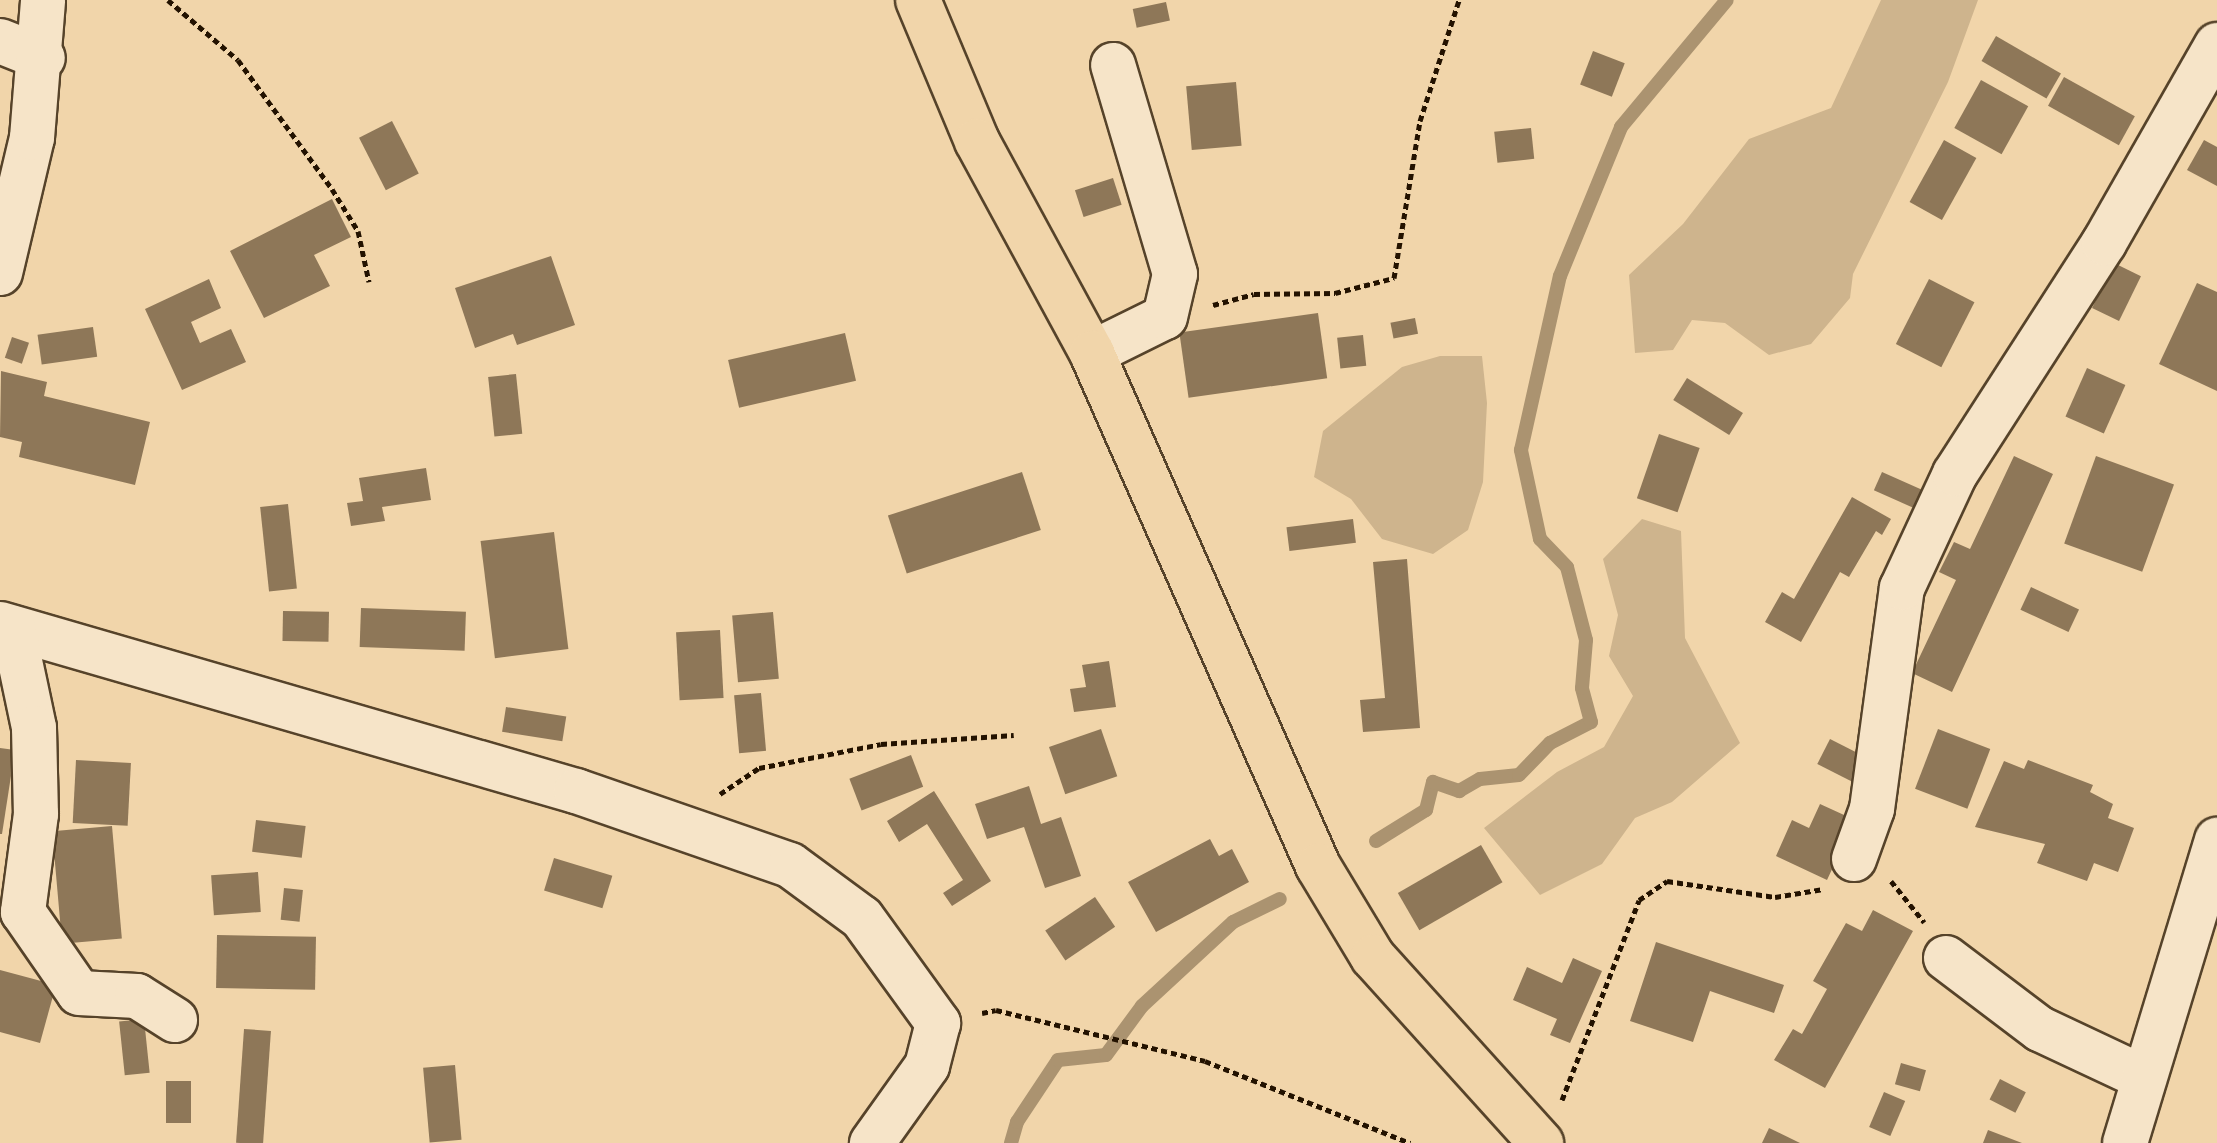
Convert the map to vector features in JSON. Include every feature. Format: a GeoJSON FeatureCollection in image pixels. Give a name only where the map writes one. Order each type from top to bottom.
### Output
{"type":"FeatureCollection","features":[{"type":"Feature","properties":{"kind":"main road"},"geometry":{"type":"LineString","coordinates":[[918,0],[977,141],[1092,353],[1318,866],[1373,957],[1541,1143]]}},
{"type":"Feature","properties":{"kind":"street"},"geometry":{"type":"LineString","coordinates":[[0,273],[43,58],[43,0]]}},
{"type":"Feature","properties":{"kind":"street"},"geometry":{"type":"LineString","coordinates":[[0,41],[43,58]]}},
{"type":"Feature","properties":{"kind":"street"},"geometry":{"type":"LineString","coordinates":[[1854,859],[1872,809],[1902,588],[1955,474],[2104,243],[2217,45]]}},
{"type":"Feature","properties":{"kind":"street"},"geometry":{"type":"LineString","coordinates":[[1092,353],[1165,317],[1175,274],[1113,65]]}},
{"type":"Feature","properties":{"kind":"street"},"geometry":{"type":"LineString","coordinates":[[7,626],[672,824],[790,865],[862,918],[938,1023],[927,1066],[872,1143]]}},
{"type":"Feature","properties":{"kind":"street"},"geometry":{"type":"LineString","coordinates":[[7,626],[34,728],[36,814],[23,912],[79,993],[137,996],[175,1020]]}},
{"type":"Feature","properties":{"kind":"street"},"geometry":{"type":"LineString","coordinates":[[2125,1143],[2217,840]]}},
{"type":"Feature","properties":{"kind":"street"},"geometry":{"type":"LineString","coordinates":[[1946,958],[2040,1029],[2144,1078]]}},
{"type":"Feature","properties":{"kind":"path"},"geometry":{"type":"LineString","coordinates":[[168,0],[238,60],[332,189],[358,231],[369,282]]}},
{"type":"Feature","properties":{"kind":"path"},"geometry":{"type":"LineString","coordinates":[[1165,317],[1254,294],[1335,293],[1394,278],[1420,121],[1459,0]]}},
{"type":"Feature","properties":{"kind":"path"},"geometry":{"type":"LineString","coordinates":[[672,824],[759,768],[881,744],[1014,735]]}},
{"type":"Feature","properties":{"kind":"path"},"geometry":{"type":"LineString","coordinates":[[1541,1143],[1599,1016],[1639,900],[1667,881],[1775,897],[1825,889],[1854,859],[1904,890],[1946,958]]}},
{"type":"Feature","properties":{"kind":"path"},"geometry":{"type":"LineString","coordinates":[[938,1023],[996,1010],[1119,1038],[1205,1061],[1410,1143]]}},
{"type":"Feature","properties":{"kind":"shaded area"},"geometry":{"type":"Polygon","coordinates":[[[1881,0],[1978,0],[1948,82],[1853,274],[1850,298],[1811,344],[1769,355],[1725,323],[1692,320],[1673,350],[1635,353],[1629,275],[1683,224],[1749,139],[1831,108],[1881,0]]]}},
{"type":"Feature","properties":{"kind":"shaded area"},"geometry":{"type":"Polygon","coordinates":[[[1440,356],[1482,356],[1487,403],[1483,482],[1468,530],[1433,554],[1382,539],[1351,499],[1314,477],[1323,431],[1402,367],[1440,356]]]}},
{"type":"Feature","properties":{"kind":"shaded area"},"geometry":{"type":"Polygon","coordinates":[[[1642,519],[1681,531],[1685,638],[1740,743],[1672,802],[1635,818],[1602,864],[1540,895],[1484,828],[1557,772],[1604,747],[1633,696],[1609,656],[1618,615],[1603,559],[1642,519]]]}},
{"type":"Feature","properties":{"kind":"building"},"geometry":{"type":"Polygon","coordinates":[[[1166,2],[1170,21],[1137,28],[1133,9],[1166,2]]]}},
{"type":"Feature","properties":{"kind":"building"},"geometry":{"type":"Polygon","coordinates":[[[1996,36],[2061,73],[2046,99],[1982,61],[1996,36]]]}},
{"type":"Feature","properties":{"kind":"building"},"geometry":{"type":"Polygon","coordinates":[[[1593,51],[1625,63],[1612,97],[1580,85],[1593,51]]]}},
{"type":"Feature","properties":{"kind":"building"},"geometry":{"type":"Polygon","coordinates":[[[2064,77],[2135,116],[2119,145],[2048,106],[2064,77]]]}},
{"type":"Feature","properties":{"kind":"building"},"geometry":{"type":"Polygon","coordinates":[[[1981,80],[2028,106],[2002,154],[1954,128],[1981,80]]]}},
{"type":"Feature","properties":{"kind":"building"},"geometry":{"type":"Polygon","coordinates":[[[1236,82],[1242,146],[1192,150],[1186,86],[1236,82]]]}},
{"type":"Feature","properties":{"kind":"building"},"geometry":{"type":"Polygon","coordinates":[[[392,121],[419,174],[386,190],[359,138],[392,121]]]}},
{"type":"Feature","properties":{"kind":"building"},"geometry":{"type":"Polygon","coordinates":[[[1531,128],[1534,159],[1497,163],[1494,132],[1531,128]]]}},
{"type":"Feature","properties":{"kind":"building"},"geometry":{"type":"Polygon","coordinates":[[[1944,140],[1976,158],[1942,220],[1910,202],[1944,140]]]}},
{"type":"Feature","properties":{"kind":"building"},"geometry":{"type":"Polygon","coordinates":[[[2204,140],[2217,147],[2217,186],[2187,170],[2204,140]]]}},
{"type":"Feature","properties":{"kind":"building"},"geometry":{"type":"Polygon","coordinates":[[[1113,178],[1122,205],[1084,217],[1075,190],[1113,178]]]}},
{"type":"Feature","properties":{"kind":"building"},"geometry":{"type":"Polygon","coordinates":[[[332,199],[351,237],[314,255],[330,286],[264,318],[230,251],[332,199]]]}},
{"type":"Feature","properties":{"kind":"building"},"geometry":{"type":"Polygon","coordinates":[[[551,256],[575,325],[517,345],[513,334],[475,348],[455,288],[551,256]]]}},
{"type":"Feature","properties":{"kind":"building"},"geometry":{"type":"Polygon","coordinates":[[[2114,263],[2141,276],[2119,321],[2092,308],[2114,263]]]}},
{"type":"Feature","properties":{"kind":"building"},"geometry":{"type":"Polygon","coordinates":[[[209,279],[221,308],[191,322],[200,343],[231,329],[246,362],[182,390],[145,309],[209,279]]]}},
{"type":"Feature","properties":{"kind":"building"},"geometry":{"type":"Polygon","coordinates":[[[1929,279],[1974,302],[1941,367],[1896,344],[1929,279]]]}},
{"type":"Feature","properties":{"kind":"building"},"geometry":{"type":"Polygon","coordinates":[[[2197,283],[2217,292],[2217,391],[2159,364],[2197,283]]]}},
{"type":"Feature","properties":{"kind":"building"},"geometry":{"type":"Polygon","coordinates":[[[1318,313],[1327,378],[1189,398],[1179,332],[1318,313]]]}},
{"type":"Feature","properties":{"kind":"building"},"geometry":{"type":"Polygon","coordinates":[[[1415,318],[1418,334],[1394,338],[1390,323],[1415,318]]]}},
{"type":"Feature","properties":{"kind":"building"},"geometry":{"type":"Polygon","coordinates":[[[93,327],[97,357],[42,365],[38,335],[93,327]]]}},
{"type":"Feature","properties":{"kind":"building"},"geometry":{"type":"Polygon","coordinates":[[[845,333],[856,381],[739,408],[728,360],[845,333]]]}},
{"type":"Feature","properties":{"kind":"building"},"geometry":{"type":"Polygon","coordinates":[[[1363,335],[1366,366],[1340,369],[1337,338],[1363,335]]]}},
{"type":"Feature","properties":{"kind":"building"},"geometry":{"type":"Polygon","coordinates":[[[12,337],[29,343],[22,364],[5,358],[12,337]]]}},
{"type":"Feature","properties":{"kind":"building"},"geometry":{"type":"Polygon","coordinates":[[[2087,368],[2125,385],[2104,434],[2065,416],[2087,368]]]}},
{"type":"Feature","properties":{"kind":"building"},"geometry":{"type":"Polygon","coordinates":[[[1,371],[47,382],[44,396],[150,422],[135,485],[19,457],[22,442],[0,437],[1,371]]]}},
{"type":"Feature","properties":{"kind":"building"},"geometry":{"type":"Polygon","coordinates":[[[516,374],[522,434],[494,437],[488,377],[516,374]]]}},
{"type":"Feature","properties":{"kind":"building"},"geometry":{"type":"Polygon","coordinates":[[[1687,378],[1743,413],[1729,435],[1673,400],[1687,378]]]}},
{"type":"Feature","properties":{"kind":"building"},"geometry":{"type":"Polygon","coordinates":[[[1659,434],[1700,448],[1678,512],[1637,498],[1659,434]]]}},
{"type":"Feature","properties":{"kind":"building"},"geometry":{"type":"Polygon","coordinates":[[[2014,456],[2053,474],[1952,692],[1912,673],[1956,580],[1939,572],[1954,542],[1970,549],[2014,456]]]}},
{"type":"Feature","properties":{"kind":"building"},"geometry":{"type":"Polygon","coordinates":[[[2096,456],[2174,484],[2142,572],[2064,543],[2096,456]]]}},
{"type":"Feature","properties":{"kind":"building"},"geometry":{"type":"Polygon","coordinates":[[[426,468],[431,500],[382,507],[385,521],[351,526],[347,503],[363,501],[359,478],[426,468]]]}},
{"type":"Feature","properties":{"kind":"building"},"geometry":{"type":"Polygon","coordinates":[[[1022,472],[1041,530],[907,574],[888,516],[1022,472]]]}},
{"type":"Feature","properties":{"kind":"building"},"geometry":{"type":"Polygon","coordinates":[[[1882,472],[1926,492],[1918,510],[1874,490],[1882,472]]]}},
{"type":"Feature","properties":{"kind":"building"},"geometry":{"type":"Polygon","coordinates":[[[1852,497],[1891,519],[1882,535],[1876,531],[1849,577],[1840,572],[1801,642],[1765,622],[1782,592],[1794,599],[1852,497]]]}},
{"type":"Feature","properties":{"kind":"building"},"geometry":{"type":"Polygon","coordinates":[[[288,504],[297,589],[269,591],[260,507],[288,504]]]}},
{"type":"Feature","properties":{"kind":"building"},"geometry":{"type":"Polygon","coordinates":[[[1353,519],[1356,543],[1289,551],[1286,527],[1353,519]]]}},
{"type":"Feature","properties":{"kind":"building"},"geometry":{"type":"Polygon","coordinates":[[[554,532],[568,649],[495,658],[481,541],[554,532]]]}},
{"type":"Feature","properties":{"kind":"building"},"geometry":{"type":"Polygon","coordinates":[[[1407,559],[1420,728],[1363,732],[1360,700],[1385,698],[1373,562],[1407,559]]]}},
{"type":"Feature","properties":{"kind":"building"},"geometry":{"type":"Polygon","coordinates":[[[2031,587],[2079,609],[2068,632],[2020,610],[2031,587]]]}},
{"type":"Feature","properties":{"kind":"building"},"geometry":{"type":"Polygon","coordinates":[[[361,608],[466,612],[465,651],[360,647],[361,608]]]}},
{"type":"Feature","properties":{"kind":"building"},"geometry":{"type":"Polygon","coordinates":[[[283,611],[329,612],[328,642],[282,641],[283,611]]]}},
{"type":"Feature","properties":{"kind":"building"},"geometry":{"type":"Polygon","coordinates":[[[773,612],[779,679],[738,682],[732,616],[773,612]]]}},
{"type":"Feature","properties":{"kind":"building"},"geometry":{"type":"Polygon","coordinates":[[[720,630],[724,698],[680,700],[676,632],[720,630]]]}},
{"type":"Feature","properties":{"kind":"building"},"geometry":{"type":"Polygon","coordinates":[[[1109,661],[1116,707],[1074,712],[1070,689],[1086,687],[1082,665],[1109,661]]]}},
{"type":"Feature","properties":{"kind":"building"},"geometry":{"type":"Polygon","coordinates":[[[761,693],[766,751],[739,753],[734,695],[761,693]]]}},
{"type":"Feature","properties":{"kind":"building"},"geometry":{"type":"Polygon","coordinates":[[[506,707],[566,717],[562,741],[502,732],[506,707]]]}},
{"type":"Feature","properties":{"kind":"building"},"geometry":{"type":"Polygon","coordinates":[[[1101,729],[1117,776],[1065,794],[1049,747],[1101,729]]]}},
{"type":"Feature","properties":{"kind":"building"},"geometry":{"type":"Polygon","coordinates":[[[1938,729],[1990,749],[1967,809],[1915,789],[1938,729]]]}},
{"type":"Feature","properties":{"kind":"building"},"geometry":{"type":"Polygon","coordinates":[[[1830,739],[1872,760],[1859,785],[1817,764],[1830,739]]]}},
{"type":"Feature","properties":{"kind":"building"},"geometry":{"type":"Polygon","coordinates":[[[0,748],[15,750],[2,834],[0,834],[0,748]]]}},
{"type":"Feature","properties":{"kind":"building"},"geometry":{"type":"Polygon","coordinates":[[[911,755],[923,787],[862,810],[849,779],[911,755]]]}},
{"type":"Feature","properties":{"kind":"building"},"geometry":{"type":"Polygon","coordinates":[[[76,760],[131,763],[128,826],[73,823],[76,760]]]}},
{"type":"Feature","properties":{"kind":"building"},"geometry":{"type":"Polygon","coordinates":[[[2028,760],[2093,785],[2090,792],[2113,804],[2108,818],[2134,828],[2118,872],[2094,863],[2087,881],[2037,863],[2045,844],[1975,827],[2004,761],[2024,769],[2028,760]]]}},
{"type":"Feature","properties":{"kind":"building"},"geometry":{"type":"Polygon","coordinates":[[[1029,786],[1041,824],[1061,817],[1081,876],[1045,888],[1024,827],[987,839],[975,804],[1029,786]]]}},
{"type":"Feature","properties":{"kind":"building"},"geometry":{"type":"Polygon","coordinates":[[[934,791],[991,881],[952,906],[943,893],[963,880],[927,824],[899,842],[887,821],[934,791]]]}},
{"type":"Feature","properties":{"kind":"building"},"geometry":{"type":"Polygon","coordinates":[[[1820,804],[1855,820],[1827,880],[1776,856],[1792,820],[1809,828],[1820,804]]]}},
{"type":"Feature","properties":{"kind":"building"},"geometry":{"type":"Polygon","coordinates":[[[256,820],[306,826],[302,858],[252,852],[256,820]]]}},
{"type":"Feature","properties":{"kind":"building"},"geometry":{"type":"Polygon","coordinates":[[[112,826],[122,939],[62,944],[52,831],[112,826]]]}},
{"type":"Feature","properties":{"kind":"building"},"geometry":{"type":"Polygon","coordinates":[[[1210,839],[1219,856],[1232,849],[1249,882],[1156,932],[1128,882],[1210,839]]]}},
{"type":"Feature","properties":{"kind":"building"},"geometry":{"type":"Polygon","coordinates":[[[1481,845],[1502,882],[1419,930],[1398,893],[1481,845]]]}},
{"type":"Feature","properties":{"kind":"building"},"geometry":{"type":"Polygon","coordinates":[[[554,858],[612,876],[602,908],[544,891],[554,858]]]}},
{"type":"Feature","properties":{"kind":"building"},"geometry":{"type":"Polygon","coordinates":[[[258,872],[261,912],[214,915],[211,875],[258,872]]]}},
{"type":"Feature","properties":{"kind":"building"},"geometry":{"type":"Polygon","coordinates":[[[284,888],[303,890],[300,922],[281,920],[284,888]]]}},
{"type":"Feature","properties":{"kind":"building"},"geometry":{"type":"Polygon","coordinates":[[[1095,897],[1115,927],[1065,960],[1045,931],[1095,897]]]}},
{"type":"Feature","properties":{"kind":"building"},"geometry":{"type":"Polygon","coordinates":[[[1873,910],[1913,931],[1825,1088],[1774,1060],[1793,1029],[1802,1034],[1827,989],[1813,981],[1846,923],[1862,931],[1873,910]]]}},
{"type":"Feature","properties":{"kind":"building"},"geometry":{"type":"Polygon","coordinates":[[[217,935],[316,937],[315,990],[216,988],[217,935]]]}},
{"type":"Feature","properties":{"kind":"building"},"geometry":{"type":"Polygon","coordinates":[[[1656,942],[1784,985],[1774,1013],[1710,991],[1693,1042],[1630,1021],[1656,942]]]}},
{"type":"Feature","properties":{"kind":"building"},"geometry":{"type":"Polygon","coordinates":[[[1573,958],[1602,971],[1570,1043],[1550,1035],[1557,1019],[1513,1000],[1527,967],[1562,983],[1573,958]]]}},
{"type":"Feature","properties":{"kind":"building"},"geometry":{"type":"Polygon","coordinates":[[[0,970],[56,985],[40,1043],[0,1032],[0,970]]]}},
{"type":"Feature","properties":{"kind":"building"},"geometry":{"type":"Polygon","coordinates":[[[144,1019],[150,1073],[125,1075],[119,1022],[144,1019]]]}},
{"type":"Feature","properties":{"kind":"building"},"geometry":{"type":"Polygon","coordinates":[[[244,1029],[271,1031],[263,1143],[236,1143],[244,1029]]]}},
{"type":"Feature","properties":{"kind":"building"},"geometry":{"type":"Polygon","coordinates":[[[1901,1063],[1926,1070],[1920,1091],[1895,1084],[1901,1063]]]}},
{"type":"Feature","properties":{"kind":"building"},"geometry":{"type":"Polygon","coordinates":[[[455,1065],[462,1140],[430,1143],[423,1068],[455,1065]]]}},
{"type":"Feature","properties":{"kind":"building"},"geometry":{"type":"Polygon","coordinates":[[[2000,1079],[2026,1092],[2015,1113],[1990,1099],[2000,1079]]]}},
{"type":"Feature","properties":{"kind":"building"},"geometry":{"type":"Polygon","coordinates":[[[166,1081],[191,1081],[191,1123],[166,1123],[166,1081]]]}},
{"type":"Feature","properties":{"kind":"building"},"geometry":{"type":"Polygon","coordinates":[[[1884,1092],[1905,1101],[1890,1136],[1869,1127],[1884,1092]]]}},
{"type":"Feature","properties":{"kind":"building"},"geometry":{"type":"Polygon","coordinates":[[[1769,1128],[1800,1143],[1762,1143],[1769,1128]]]}},
{"type":"Feature","properties":{"kind":"building"},"geometry":{"type":"Polygon","coordinates":[[[1988,1130],[2022,1143],[1983,1143],[1988,1130]]]}},
{"type":"Feature","properties":{"kind":"waterway"},"geometry":{"type":"LineString","coordinates":[[1376,841],[1426,810],[1433,782],[1459,791],[1480,779],[1519,775],[1550,743],[1591,722],[1582,688],[1586,640],[1567,567],[1540,539],[1521,450],[1560,276],[1621,127],[1727,0]]}},
{"type":"Feature","properties":{"kind":"waterway"},"geometry":{"type":"LineString","coordinates":[[1011,1143],[1017,1122],[1058,1060],[1106,1055],[1142,1006],[1233,922],[1280,899]]}}]}
